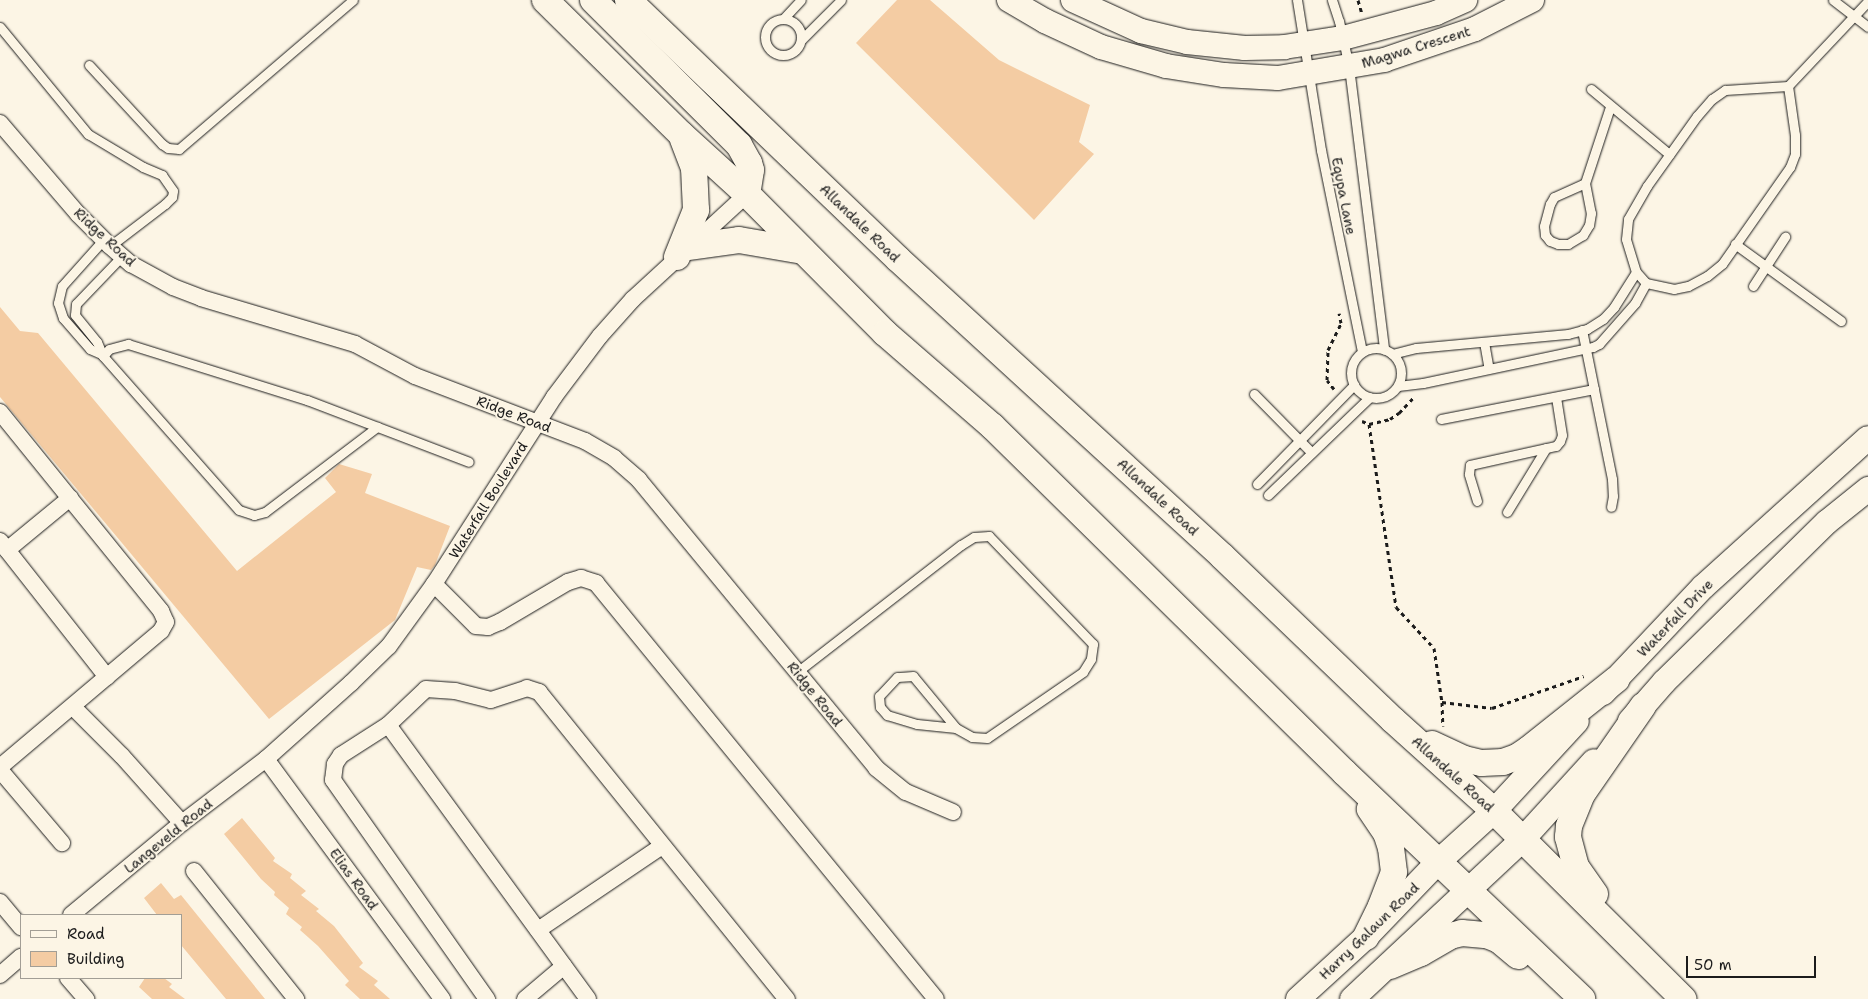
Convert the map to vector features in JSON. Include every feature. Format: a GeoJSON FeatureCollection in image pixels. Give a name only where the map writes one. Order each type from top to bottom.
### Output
{"type":"FeatureCollection","features":[{"type":"Feature","properties":{"kind":"main road"},"geometry":{"type":"LineString","coordinates":[[545,0],[681,134],[747,194],[886,334],[992,426],[1344,772],[1582,999]]}},
{"type":"Feature","properties":{"kind":"main road"},"geometry":{"type":"LineString","coordinates":[[593,0],[739,145],[751,170],[747,194]]}},
{"type":"Feature","properties":{"kind":"main road","name":"Allandale Road"},"geometry":{"type":"LineString","coordinates":[[628,0],[898,259],[1222,556],[1393,720],[1494,811],[1622,936],[1683,999]]}},
{"type":"Feature","properties":{"kind":"main road","name":"Magwa Crescent"},"geometry":{"type":"LineString","coordinates":[[1009,0],[1045,21],[1101,47],[1166,66],[1224,76],[1278,78],[1384,60],[1475,29],[1532,0]]}},
{"type":"Feature","properties":{"kind":"main road","name":"Magwa Crescent"},"geometry":{"type":"LineString","coordinates":[[1073,0],[1141,31],[1187,42],[1245,48],[1284,47],[1343,38],[1436,13],[1465,0]]}},
{"type":"Feature","properties":{"kind":"main road"},"geometry":{"type":"LineString","coordinates":[[681,134],[694,168],[696,210],[682,252]]}},
{"type":"Feature","properties":{"kind":"main road"},"geometry":{"type":"LineString","coordinates":[[682,252],[739,240],[803,251]]}},
{"type":"Feature","properties":{"kind":"main road","name":"Waterfall Drive"},"geometry":{"type":"LineString","coordinates":[[1494,811],[1703,586],[1824,475],[1868,438]]}},
{"type":"Feature","properties":{"kind":"main road"},"geometry":{"type":"LineString","coordinates":[[1352,999],[1390,966],[1523,839],[1664,682],[1827,522],[1868,489]]}},
{"type":"Feature","properties":{"kind":"main road"},"geometry":{"type":"LineString","coordinates":[[1393,720],[1444,752],[1482,763],[1503,762],[1517,757],[1529,749],[1617,679]]}},
{"type":"Feature","properties":{"kind":"main road"},"geometry":{"type":"LineString","coordinates":[[1622,936],[1576,867],[1568,838],[1569,826],[1582,794],[1643,706]]}},
{"type":"Feature","properties":{"kind":"main road"},"geometry":{"type":"LineString","coordinates":[[1344,772],[1386,833],[1394,865],[1392,880],[1366,937]]}},
{"type":"Feature","properties":{"kind":"main road","name":"Harry Galaun Road"},"geometry":{"type":"LineString","coordinates":[[1298,999],[1366,937],[1438,862],[1494,811]]}},
{"type":"Feature","properties":{"kind":"main road"},"geometry":{"type":"LineString","coordinates":[[1390,966],[1421,953],[1450,936],[1462,933],[1477,933],[1499,940],[1545,978],[1582,999]]}},
{"type":"Feature","properties":{"kind":"street","name":"Ridge Road"},"geometry":{"type":"LineString","coordinates":[[0,123],[78,214],[131,264],[201,298],[355,344],[415,376],[536,424],[585,441],[614,458],[639,480],[876,768],[906,792],[953,812]]}},
{"type":"Feature","properties":{"kind":"street","name":"Waterfall Boulevard"},"geometry":{"type":"LineString","coordinates":[[266,759],[351,683],[389,646],[434,584],[536,424],[600,336],[633,299],[747,194]]}},
{"type":"Feature","properties":{"kind":"street"},"geometry":{"type":"LineString","coordinates":[[0,412],[165,618],[164,628],[1,773],[62,843]]}},
{"type":"Feature","properties":{"kind":"street"},"geometry":{"type":"LineString","coordinates":[[70,498],[4,546],[108,677]]}},
{"type":"Feature","properties":{"kind":"street"},"geometry":{"type":"LineString","coordinates":[[434,584],[476,626],[488,627],[500,622],[568,582],[581,578],[596,583],[936,999]]}},
{"type":"Feature","properties":{"kind":"street"},"geometry":{"type":"LineString","coordinates":[[487,999],[333,780],[335,764],[341,755],[388,725],[426,689],[456,691],[491,700],[527,688],[539,692],[787,999]]}},
{"type":"Feature","properties":{"kind":"street"},"geometry":{"type":"LineString","coordinates":[[73,707],[122,756],[182,823]]}},
{"type":"Feature","properties":{"kind":"street"},"geometry":{"type":"LineString","coordinates":[[388,725],[588,999]]}},
{"type":"Feature","properties":{"kind":"street","name":"Langeveld Road"},"geometry":{"type":"LineString","coordinates":[[73,914],[182,823],[266,759]]}},
{"type":"Feature","properties":{"kind":"street","name":"Elias Road"},"geometry":{"type":"LineString","coordinates":[[266,759],[442,999]]}},
{"type":"Feature","properties":{"kind":"street"},"geometry":{"type":"LineString","coordinates":[[538,930],[662,846]]}},
{"type":"Feature","properties":{"kind":"street"},"geometry":{"type":"LineString","coordinates":[[194,871],[296,999]]}},
{"type":"Feature","properties":{"kind":"street"},"geometry":{"type":"LineString","coordinates":[[0,902],[20,926]]}},
{"type":"Feature","properties":{"kind":"street"},"geometry":{"type":"LineString","coordinates":[[0,975],[20,958]]}},
{"type":"Feature","properties":{"kind":"street"},"geometry":{"type":"LineString","coordinates":[[525,999],[564,966]]}},
{"type":"Feature","properties":{"kind":"street"},"geometry":{"type":"LineString","coordinates":[[69,979],[86,999]]}},
{"type":"Feature","properties":{"kind":"lane"},"geometry":{"type":"LineString","coordinates":[[89,65],[162,144],[168,148],[179,149],[354,0]]}},
{"type":"Feature","properties":{"kind":"lane"},"geometry":{"type":"LineString","coordinates":[[800,0],[784,18],[772,22],[765,33],[765,39],[771,50],[781,55],[792,53],[797,49],[802,39],[841,0]]}},
{"type":"Feature","properties":{"kind":"lane","name":"Equpa Lane"},"geometry":{"type":"LineString","coordinates":[[1297,0],[1321,150],[1362,352]]}},
{"type":"Feature","properties":{"kind":"lane","name":"Equpa Lane"},"geometry":{"type":"LineString","coordinates":[[1332,0],[1349,67],[1388,352]]}},
{"type":"Feature","properties":{"kind":"lane"},"geometry":{"type":"LineString","coordinates":[[1833,0],[1868,27]]}},
{"type":"Feature","properties":{"kind":"lane"},"geometry":{"type":"LineString","coordinates":[[1788,86],[1795,135],[1795,154],[1790,167],[1722,264],[1688,286],[1674,288],[1646,283],[1636,272],[1626,239],[1628,219],[1647,186],[1669,154],[1712,99],[1725,90],[1788,86],[1865,4]]}},
{"type":"Feature","properties":{"kind":"lane"},"geometry":{"type":"LineString","coordinates":[[784,18],[795,23],[802,39]]}},
{"type":"Feature","properties":{"kind":"lane"},"geometry":{"type":"LineString","coordinates":[[0,27],[88,134],[143,167],[162,175],[173,191],[172,197],[165,204],[62,286],[58,303],[62,318],[90,349],[102,355]]}},
{"type":"Feature","properties":{"kind":"lane"},"geometry":{"type":"LineString","coordinates":[[1591,89],[1610,107],[1669,154]]}},
{"type":"Feature","properties":{"kind":"lane"},"geometry":{"type":"LineString","coordinates":[[1585,183],[1554,197],[1546,214],[1544,226],[1545,235],[1550,241],[1558,244],[1568,244],[1583,235],[1589,225],[1591,213],[1585,183],[1610,107]]}},
{"type":"Feature","properties":{"kind":"lane"},"geometry":{"type":"LineString","coordinates":[[1753,286],[1785,237]]}},
{"type":"Feature","properties":{"kind":"lane"},"geometry":{"type":"LineString","coordinates":[[1735,244],[1840,321]]}},
{"type":"Feature","properties":{"kind":"lane"},"geometry":{"type":"LineString","coordinates":[[112,247],[74,310],[97,342],[102,355],[239,510],[254,515],[265,512],[377,426]]}},
{"type":"Feature","properties":{"kind":"lane"},"geometry":{"type":"LineString","coordinates":[[1636,272],[1614,307],[1603,319],[1582,330],[1388,352],[1373,349],[1362,352],[1352,365],[1351,373],[1354,385],[1363,395],[1370,397],[1386,396],[1398,386],[1586,350],[1599,344],[1640,296],[1646,283]]}},
{"type":"Feature","properties":{"kind":"lane"},"geometry":{"type":"LineString","coordinates":[[1582,330],[1612,478],[1613,496],[1611,506]]}},
{"type":"Feature","properties":{"kind":"lane"},"geometry":{"type":"LineString","coordinates":[[1484,342],[1489,369]]}},
{"type":"Feature","properties":{"kind":"lane"},"geometry":{"type":"LineString","coordinates":[[102,355],[109,349],[128,344],[307,400],[469,462]]}},
{"type":"Feature","properties":{"kind":"lane"},"geometry":{"type":"LineString","coordinates":[[1388,352],[1400,368],[1398,386]]}},
{"type":"Feature","properties":{"kind":"lane"},"geometry":{"type":"LineString","coordinates":[[1257,484],[1354,385]]}},
{"type":"Feature","properties":{"kind":"lane"},"geometry":{"type":"LineString","coordinates":[[1441,419],[1594,389]]}},
{"type":"Feature","properties":{"kind":"lane"},"geometry":{"type":"LineString","coordinates":[[1254,394],[1311,452]]}},
{"type":"Feature","properties":{"kind":"lane"},"geometry":{"type":"LineString","coordinates":[[1268,494],[1352,412],[1370,397]]}},
{"type":"Feature","properties":{"kind":"lane"},"geometry":{"type":"LineString","coordinates":[[1477,501],[1469,474],[1470,465],[1556,446],[1562,435],[1556,397]]}},
{"type":"Feature","properties":{"kind":"lane"},"geometry":{"type":"LineString","coordinates":[[1507,512],[1546,448]]}},
{"type":"Feature","properties":{"kind":"lane"},"geometry":{"type":"LineString","coordinates":[[797,672],[961,545],[974,537],[989,536],[1093,644],[1090,659],[1083,672],[987,738],[972,738],[956,728],[913,676],[897,677],[879,696],[880,707],[887,715],[917,724],[956,728]]}},
{"type":"Feature","properties":{"kind":"path"},"geometry":{"type":"LineString","coordinates":[[1358,0],[1363,17]]}},
{"type":"Feature","properties":{"kind":"path"},"geometry":{"type":"LineString","coordinates":[[1338,304],[1341,323],[1328,350],[1327,380],[1341,400]]}},
{"type":"Feature","properties":{"kind":"path"},"geometry":{"type":"LineString","coordinates":[[1352,412],[1360,421],[1369,424],[1390,419],[1399,413],[1423,382]]}},
{"type":"Feature","properties":{"kind":"path"},"geometry":{"type":"LineString","coordinates":[[1369,424],[1396,607],[1434,648],[1442,702],[1492,708],[1587,675]]}},
{"type":"Feature","properties":{"kind":"building"},"geometry":{"type":"Polygon","coordinates":[[[897,0],[930,0],[999,60],[1090,105],[1079,142],[1094,154],[1034,220],[856,43],[897,0]]]}},
{"type":"Feature","properties":{"kind":"building"},"geometry":{"type":"Polygon","coordinates":[[[0,307],[20,331],[38,333],[237,571],[336,492],[325,478],[339,464],[372,474],[365,493],[450,526],[435,565],[431,570],[417,567],[395,620],[269,719],[0,397],[0,307]]]}},
{"type":"Feature","properties":{"kind":"building"},"geometry":{"type":"Polygon","coordinates":[[[242,818],[275,858],[273,861],[292,874],[290,878],[306,891],[301,895],[319,909],[316,911],[334,926],[363,963],[359,967],[378,981],[374,985],[390,999],[360,999],[345,985],[349,981],[318,946],[300,930],[302,927],[286,914],[289,908],[274,895],[275,892],[261,879],[224,834],[242,818]]]}},
{"type":"Feature","properties":{"kind":"building"},"geometry":{"type":"Polygon","coordinates":[[[161,883],[174,899],[181,895],[265,999],[226,999],[182,946],[182,914],[156,914],[144,898],[161,883]]]}},
{"type":"Feature","properties":{"kind":"building"},"geometry":{"type":"Polygon","coordinates":[[[144,979],[165,979],[172,984],[169,987],[185,999],[152,999],[139,987],[144,979]]]}}]}
